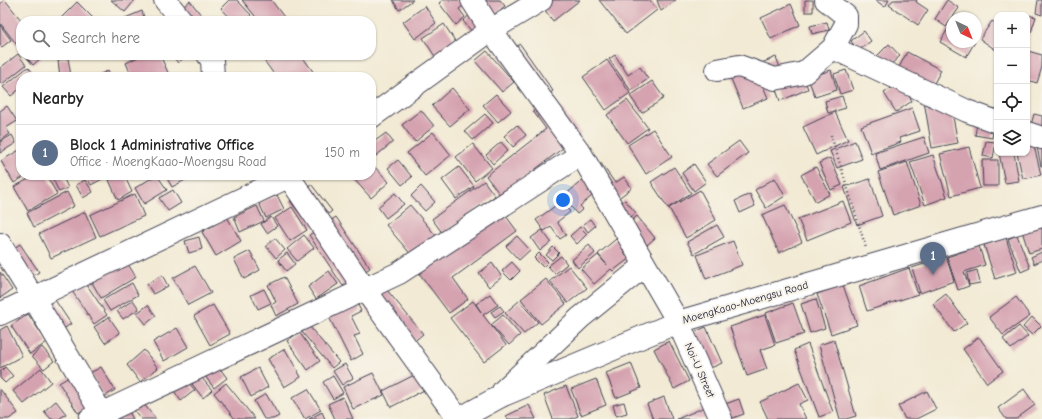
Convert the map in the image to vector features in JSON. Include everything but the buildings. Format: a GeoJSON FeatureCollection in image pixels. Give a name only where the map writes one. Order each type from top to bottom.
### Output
{"type":"FeatureCollection","features":[{"type":"Feature","properties":{"kind":"street"},"geometry":{"type":"LineString","coordinates":[[165,0],[178,16]]}},
{"type":"Feature","properties":{"kind":"street","name":"Noi-U Street"},"geometry":{"type":"LineString","coordinates":[[472,0],[491,30],[581,154],[644,266],[678,322],[721,419]]}},
{"type":"Feature","properties":{"kind":"street"},"geometry":{"type":"LineString","coordinates":[[376,113],[491,30],[541,0]]}},
{"type":"Feature","properties":{"kind":"street"},"geometry":{"type":"LineString","coordinates":[[717,70],[739,66],[775,79],[804,73],[833,48],[846,24],[846,16],[826,0]]}},
{"type":"Feature","properties":{"kind":"street"},"geometry":{"type":"LineString","coordinates":[[833,48],[967,111],[994,121]]}},
{"type":"Feature","properties":{"kind":"street"},"geometry":{"type":"LineString","coordinates":[[212,60],[213,72]]}},
{"type":"Feature","properties":{"kind":"street"},"geometry":{"type":"LineString","coordinates":[[1030,134],[1042,138]]}},
{"type":"Feature","properties":{"kind":"street"},"geometry":{"type":"LineString","coordinates":[[0,244],[33,297],[99,417],[364,288],[399,273],[581,154]]}},
{"type":"Feature","properties":{"kind":"street"},"geometry":{"type":"LineString","coordinates":[[0,314],[277,180]]}},
{"type":"Feature","properties":{"kind":"street"},"geometry":{"type":"LineString","coordinates":[[283,180],[364,288],[459,419]]}},
{"type":"Feature","properties":{"kind":"street","name":"MoengKaao-Moengsu Road"},"geometry":{"type":"LineString","coordinates":[[459,419],[501,396],[678,322],[1042,216]]}},
{"type":"Feature","properties":{"kind":"street"},"geometry":{"type":"LineString","coordinates":[[501,396],[503,391],[580,318],[644,266]]}},
{"type":"Feature","properties":{"kind":"path"},"geometry":{"type":"LineString","coordinates":[[831,135],[871,266]]}},
{"type":"Feature","properties":{"kind":"place","name":"Block 1 Administrative Office"},"geometry":{"type":"Point","coordinates":[933,275]}}]}
